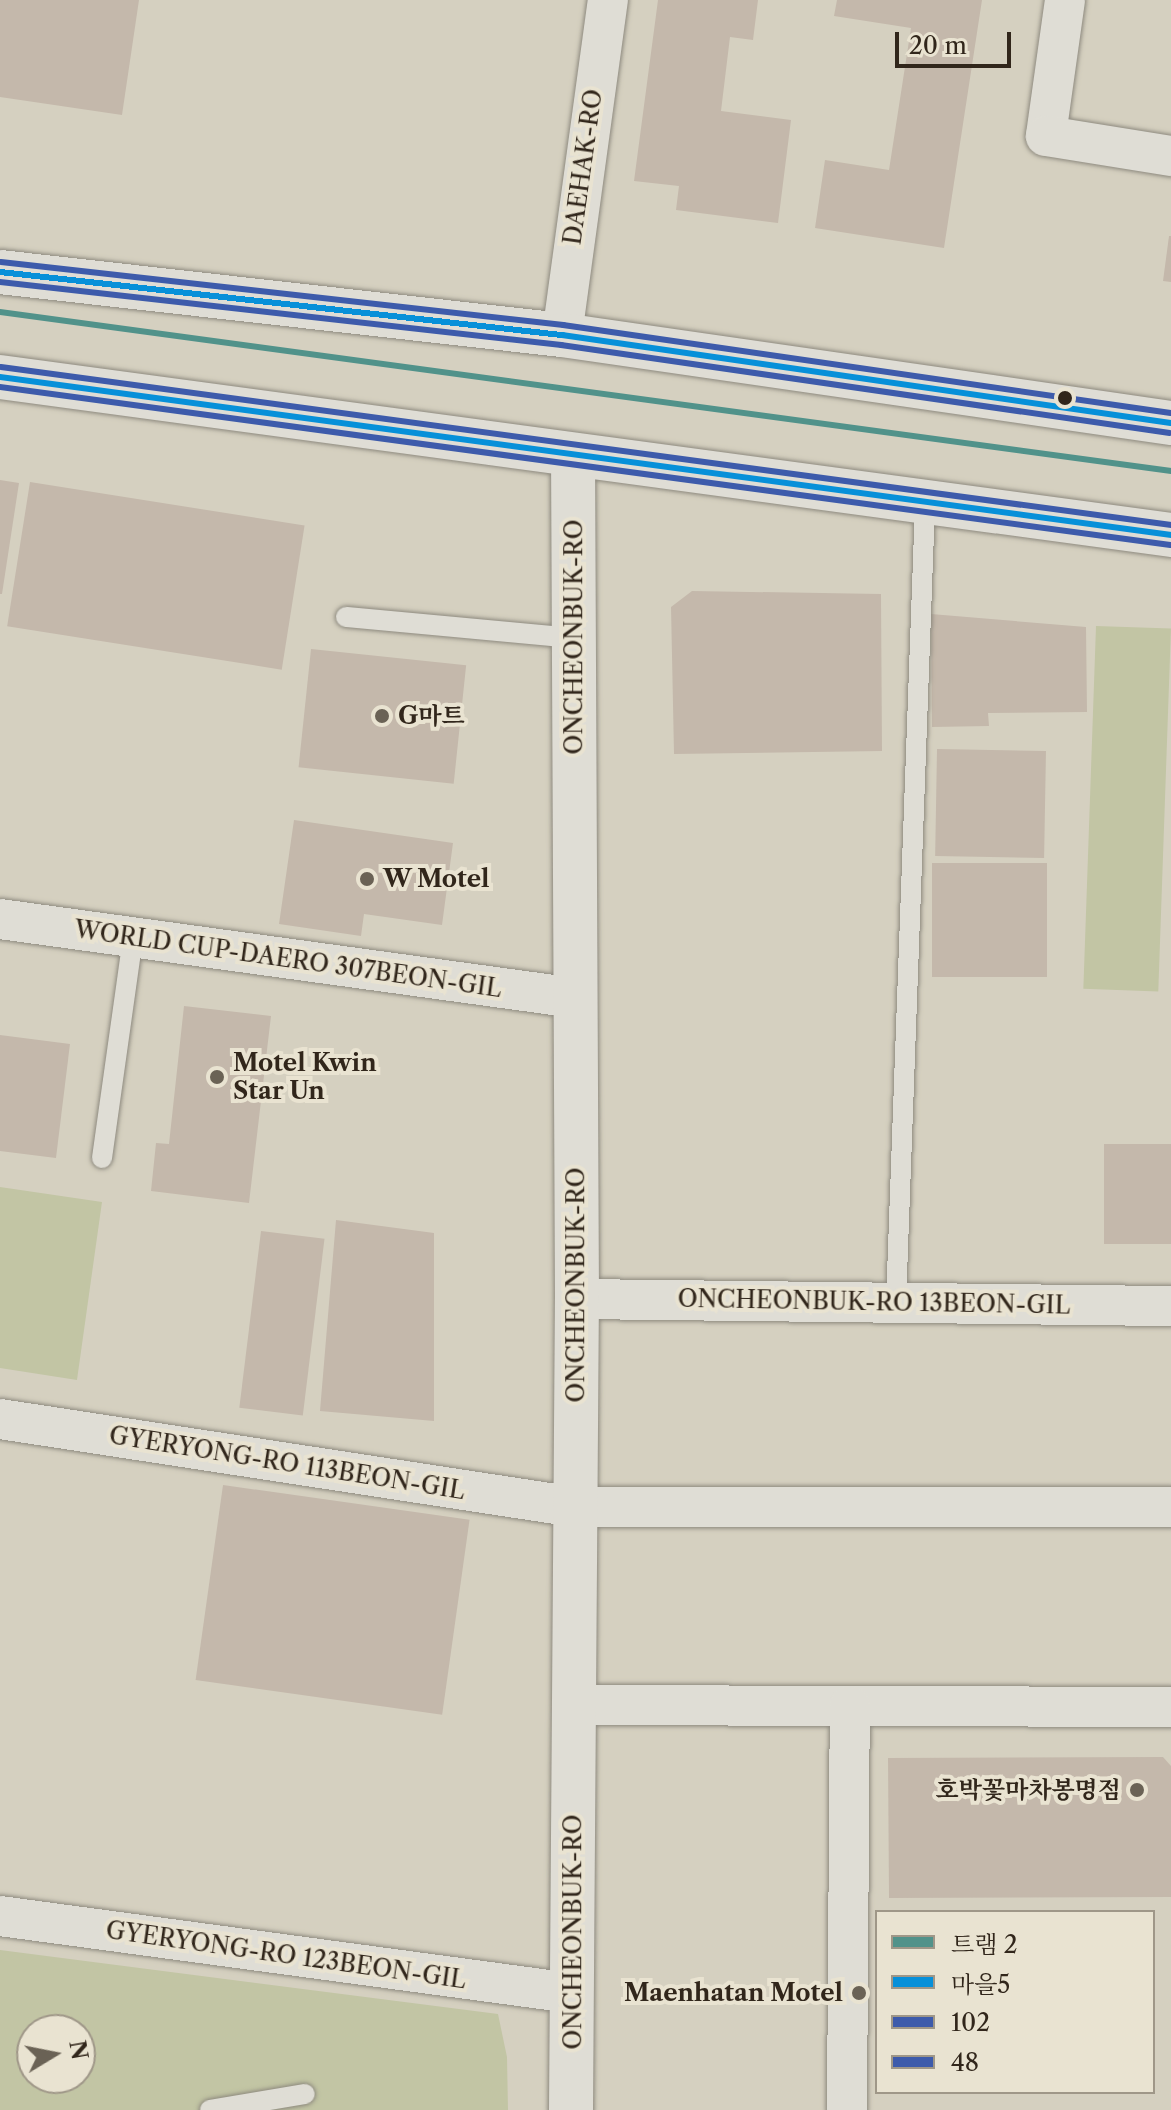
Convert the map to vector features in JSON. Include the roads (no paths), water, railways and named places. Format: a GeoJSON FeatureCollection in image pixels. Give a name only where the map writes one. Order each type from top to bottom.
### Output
{"type":"FeatureCollection","features":[{"type":"Feature","properties":{"kind":"street","name":"DAEHAK-RO"},"geometry":{"type":"LineString","coordinates":[[562,335],[608,0]]}},
{"type":"Feature","properties":{"kind":"street"},"geometry":{"type":"LineString","coordinates":[[1065,0],[1046,136],[1171,156]]}},
{"type":"Feature","properties":{"kind":"street"},"geometry":{"type":"LineString","coordinates":[[0,272],[562,335],[1171,423]]}},
{"type":"Feature","properties":{"kind":"street"},"geometry":{"type":"LineString","coordinates":[[0,377],[573,459],[1171,535]]}},
{"type":"Feature","properties":{"kind":"street","name":"ONCHEONBUK-RO"},"geometry":{"type":"LineString","coordinates":[[571,2110],[577,1299],[573,459]]}},
{"type":"Feature","properties":{"kind":"street","name":"WORLD CUP-DAERO 307BEON-GIL"},"geometry":{"type":"LineString","coordinates":[[0,919],[575,998]]}},
{"type":"Feature","properties":{"kind":"street","name":"ONCHEONBUK-RO 13BEON-GIL"},"geometry":{"type":"LineString","coordinates":[[577,1299],[1171,1306]]}},
{"type":"Feature","properties":{"kind":"street","name":"GYERYONG-RO 113BEON-GIL"},"geometry":{"type":"LineString","coordinates":[[0,1419],[575,1507],[1171,1507]]}},
{"type":"Feature","properties":{"kind":"street"},"geometry":{"type":"LineString","coordinates":[[575,1705],[1171,1707]]}},
{"type":"Feature","properties":{"kind":"street"},"geometry":{"type":"LineString","coordinates":[[847,2110],[850,1706]]}},
{"type":"Feature","properties":{"kind":"street","name":"GYERYONG-RO 123BEON-GIL"},"geometry":{"type":"LineString","coordinates":[[0,1916],[571,1993]]}},
{"type":"Feature","properties":{"kind":"lane"},"geometry":{"type":"LineString","coordinates":[[896,1303],[925,504]]}},
{"type":"Feature","properties":{"kind":"lane"},"geometry":{"type":"LineString","coordinates":[[346,617],[574,638]]}},
{"type":"Feature","properties":{"kind":"lane"},"geometry":{"type":"LineString","coordinates":[[102,1158],[133,937]]}},
{"type":"Feature","properties":{"kind":"lane"},"geometry":{"type":"LineString","coordinates":[[210,2110],[305,2094]]}},
{"type":"Feature","properties":{"kind":"tram line","name":"2"},"geometry":{"type":"LineString","coordinates":[[0,312],[1171,471]]}},
{"type":"Feature","properties":{"kind":"place","name":"G마트"},"geometry":{"type":"Point","coordinates":[382,716]}},
{"type":"Feature","properties":{"kind":"place","name":"W Motel"},"geometry":{"type":"Point","coordinates":[367,879]}},
{"type":"Feature","properties":{"kind":"place","name":"Motel Kwin Star Un"},"geometry":{"type":"Point","coordinates":[217,1077]}},
{"type":"Feature","properties":{"kind":"place","name":"호박꽃마차봉명점"},"geometry":{"type":"Point","coordinates":[1137,1790]}},
{"type":"Feature","properties":{"kind":"place","name":"Maenhatan Motel"},"geometry":{"type":"Point","coordinates":[859,1993]}}]}
